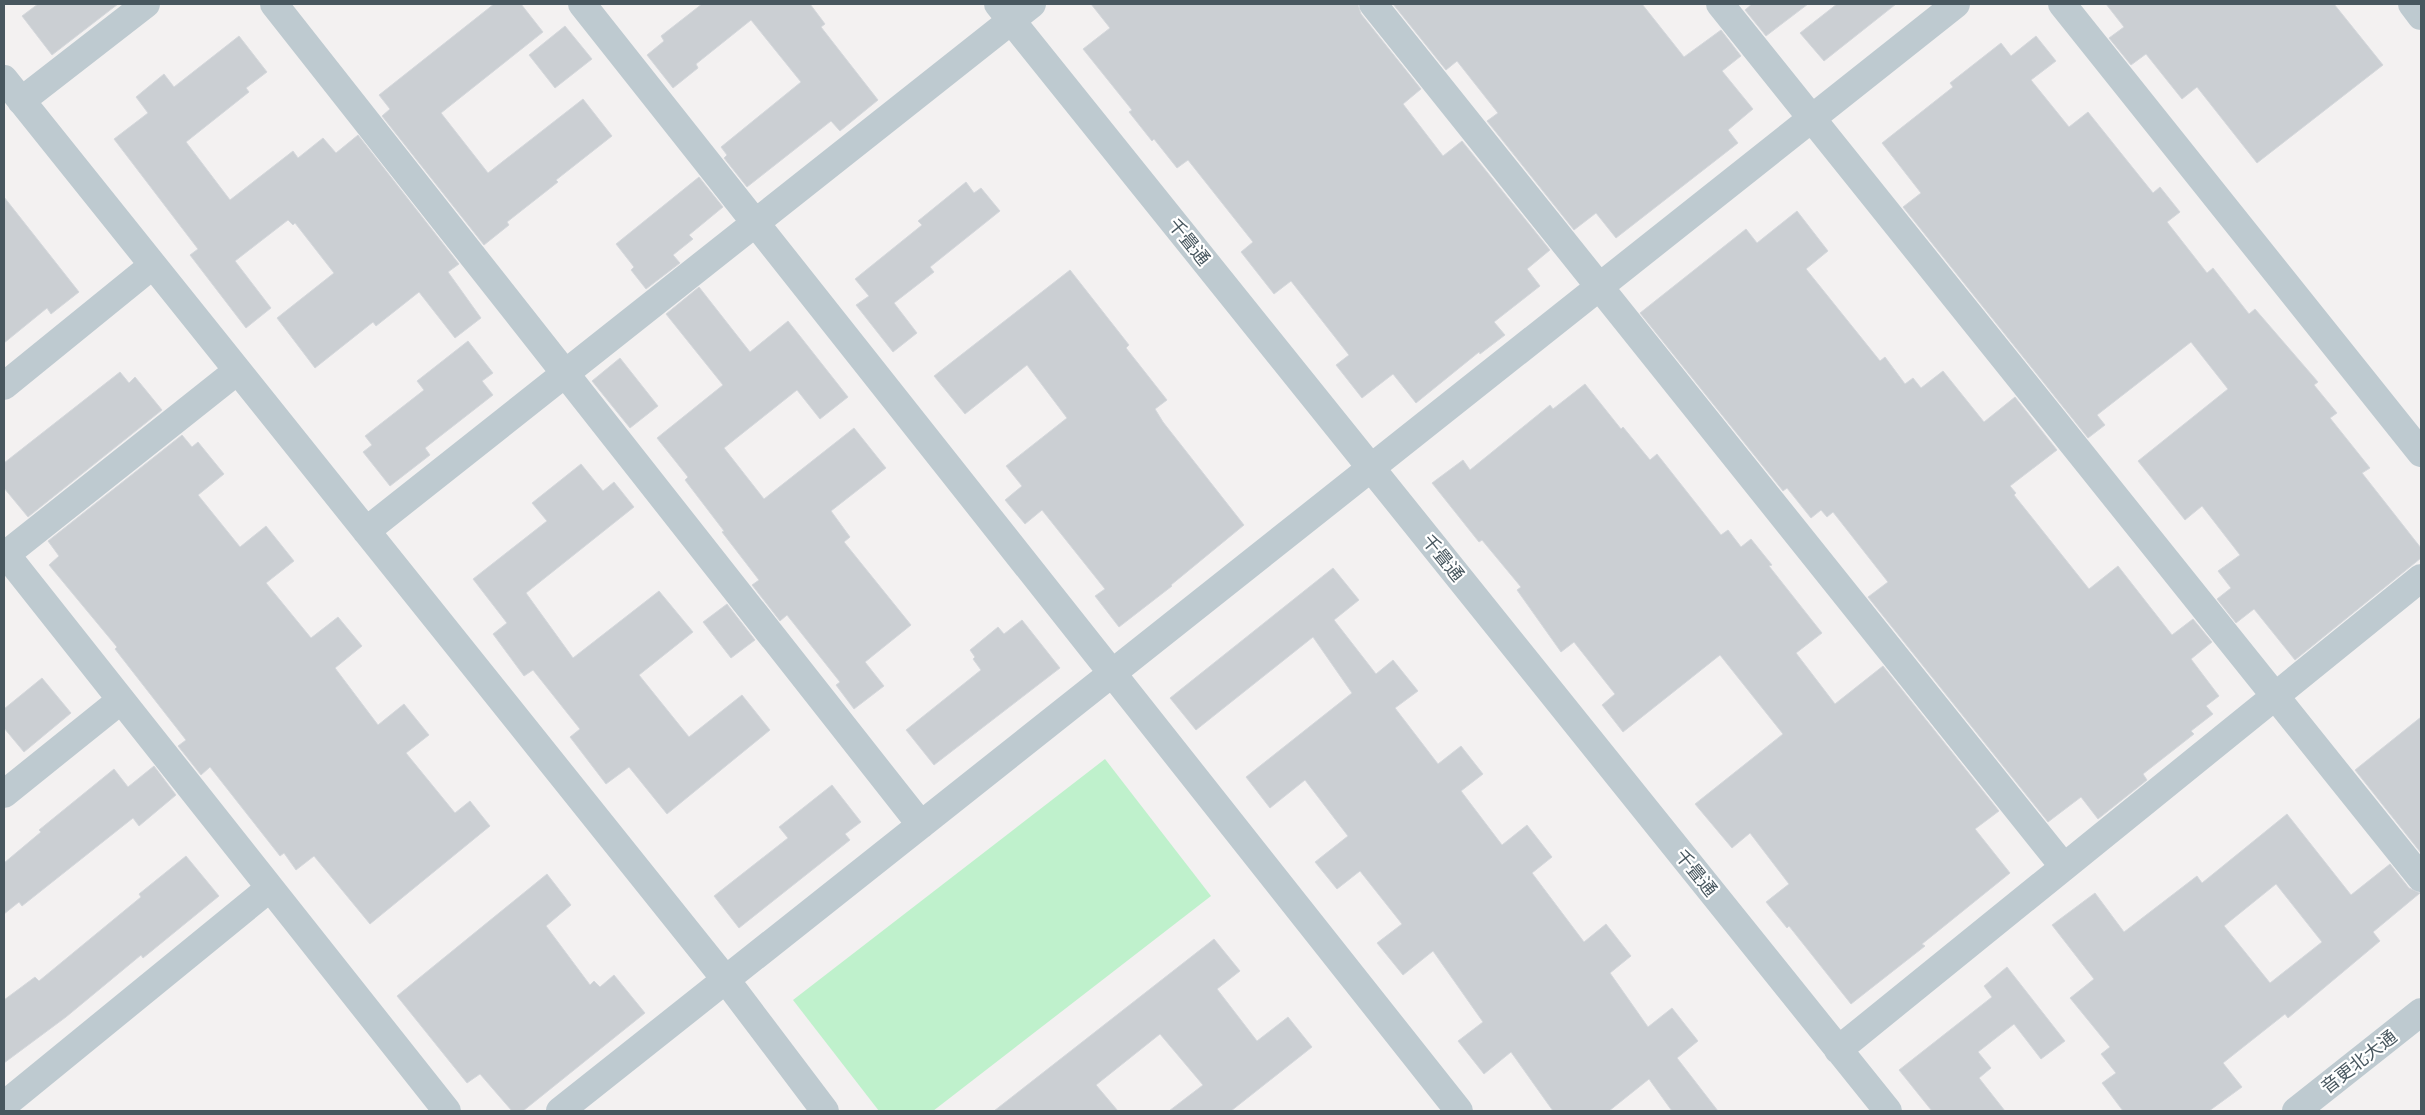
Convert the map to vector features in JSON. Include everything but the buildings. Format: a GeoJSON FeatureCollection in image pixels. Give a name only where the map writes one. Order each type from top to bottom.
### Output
{"type":"FeatureCollection","features":[{"type":"Feature","properties":{"kind":"street"},"geometry":{"type":"LineString","coordinates":[[22,101],[146,4]]}},
{"type":"Feature","properties":{"kind":"street"},"geometry":{"type":"LineString","coordinates":[[274,4],[921,825]]}},
{"type":"Feature","properties":{"kind":"street"},"geometry":{"type":"LineString","coordinates":[[582,4],[1459,1111]]}},
{"type":"Feature","properties":{"kind":"street"},"geometry":{"type":"LineString","coordinates":[[1373,4],[2064,867]]}},
{"type":"Feature","properties":{"kind":"street"},"geometry":{"type":"LineString","coordinates":[[1720,4],[2421,878]]}},
{"type":"Feature","properties":{"kind":"street"},"geometry":{"type":"LineString","coordinates":[[560,1111],[1956,4]]}},
{"type":"Feature","properties":{"kind":"street"},"geometry":{"type":"LineString","coordinates":[[2062,4],[2421,453]]}},
{"type":"Feature","properties":{"kind":"street"},"geometry":{"type":"LineString","coordinates":[[2412,4],[2421,16]]}},
{"type":"Feature","properties":{"kind":"street"},"geometry":{"type":"LineString","coordinates":[[366,531],[755,222],[1014,9]]}},
{"type":"Feature","properties":{"kind":"street","name":"千畳通"},"geometry":{"type":"LineString","coordinates":[[1014,9],[1371,468],[1888,1111]]}},
{"type":"Feature","properties":{"kind":"street"},"geometry":{"type":"LineString","coordinates":[[4,79],[726,980],[825,1111]]}},
{"type":"Feature","properties":{"kind":"street"},"geometry":{"type":"LineString","coordinates":[[4,386],[153,265]]}},
{"type":"Feature","properties":{"kind":"street"},"geometry":{"type":"LineString","coordinates":[[237,371],[5,554],[448,1111]]}},
{"type":"Feature","properties":{"kind":"street"},"geometry":{"type":"LineString","coordinates":[[1838,1050],[2421,578]]}},
{"type":"Feature","properties":{"kind":"street"},"geometry":{"type":"LineString","coordinates":[[4,794],[121,700]]}},
{"type":"Feature","properties":{"kind":"street"},"geometry":{"type":"LineString","coordinates":[[4,1104],[270,888]]}},
{"type":"Feature","properties":{"kind":"street","name":"音更北大通"},"geometry":{"type":"LineString","coordinates":[[2296,1111],[2421,1012]]}},
{"type":"Feature","properties":{"kind":"green space"},"geometry":{"type":"Polygon","coordinates":[[[1105,759],[1211,896],[933,1111],[879,1111],[793,1000],[1105,759]]]}}]}
